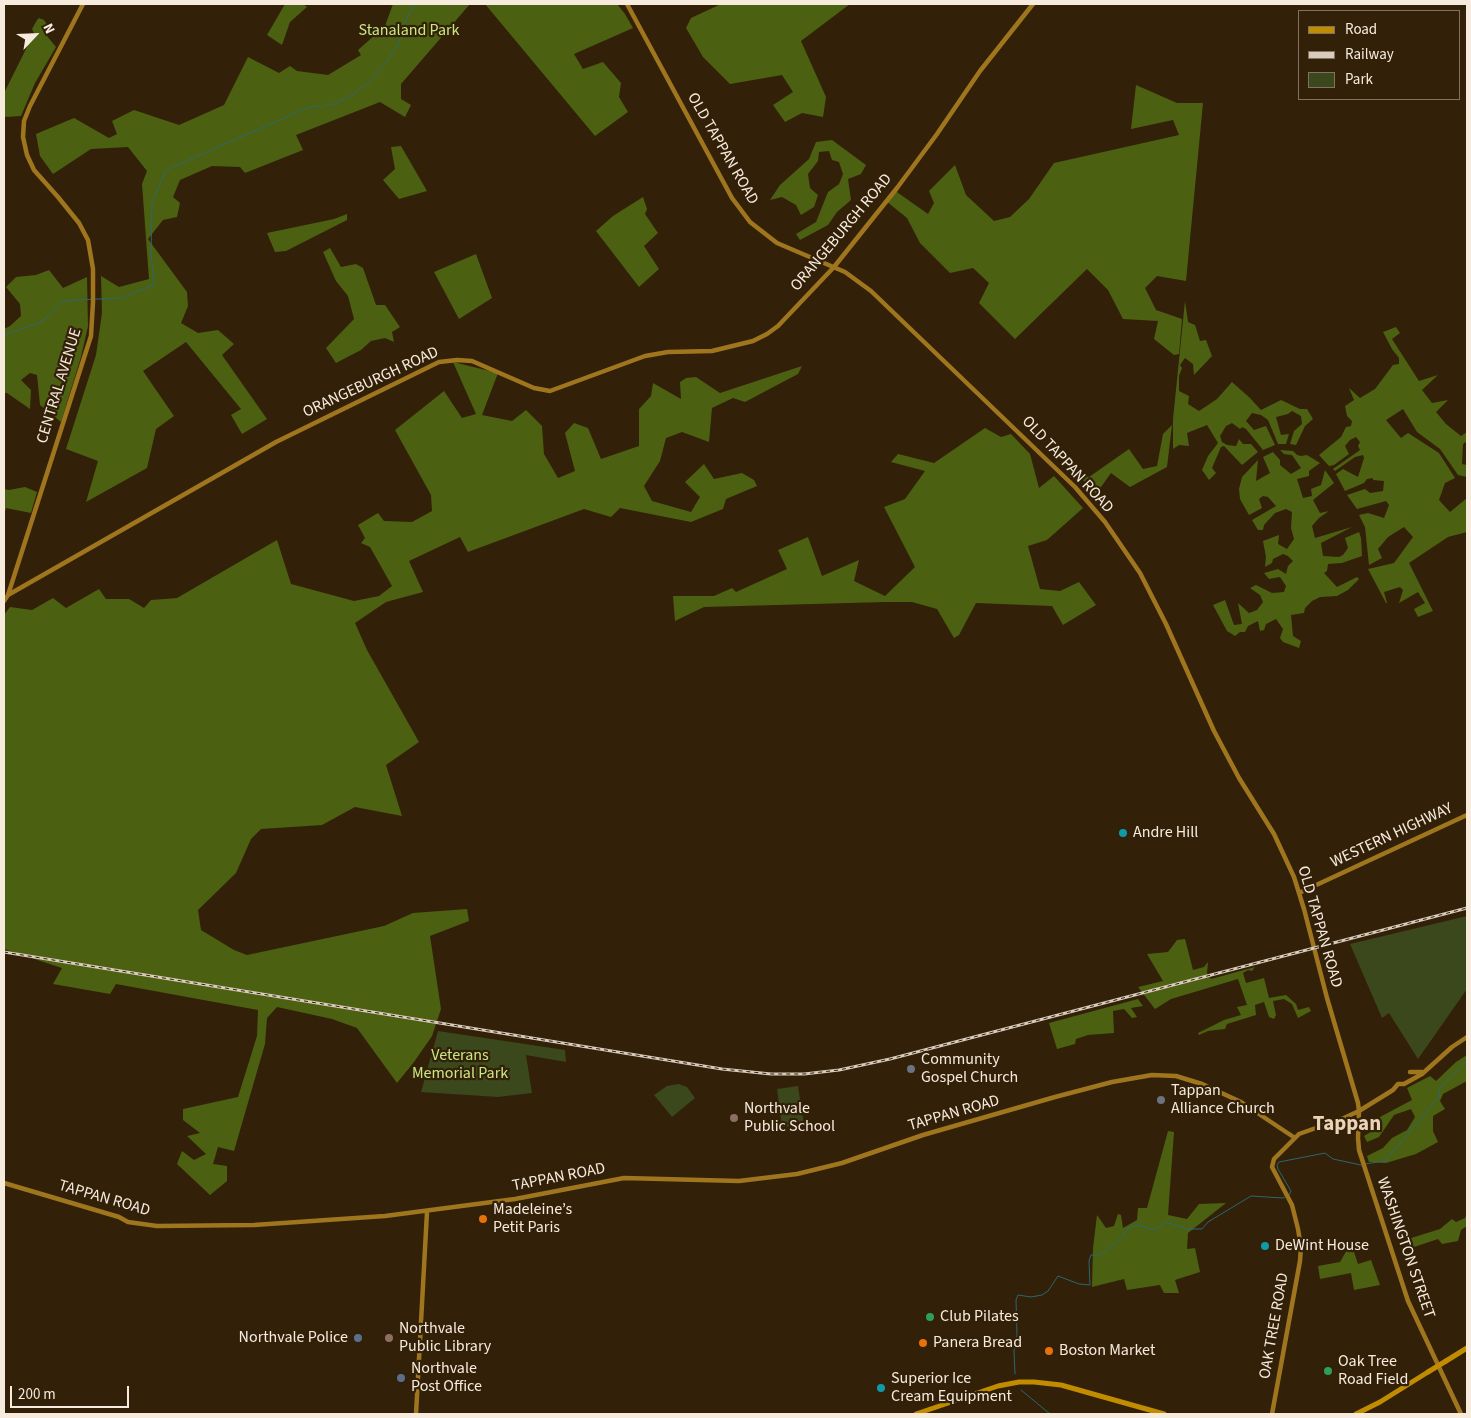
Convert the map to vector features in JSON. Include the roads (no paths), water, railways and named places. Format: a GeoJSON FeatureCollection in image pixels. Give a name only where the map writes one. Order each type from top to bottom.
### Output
{"type":"FeatureCollection","features":[{"type":"Feature","properties":{"kind":"main road"},"geometry":{"type":"LineString","coordinates":[[1356,1414],[1380,1402],[1467,1348]]}},
{"type":"Feature","properties":{"kind":"main road"},"geometry":{"type":"LineString","coordinates":[[916,1414],[992,1388],[1019,1382],[1050,1383],[1164,1414]]}},
{"type":"Feature","properties":{"kind":"street","name":"CENTRAL AVENUE"},"geometry":{"type":"LineString","coordinates":[[8,595],[54,448],[89,345],[93,299],[92,259],[88,240],[79,223],[34,170],[27,155],[23,137],[24,121],[30,106],[82,4]]}},
{"type":"Feature","properties":{"kind":"street","name":"OLD TAPPAN ROAD"},"geometry":{"type":"LineString","coordinates":[[627,4],[724,185],[743,213],[759,230],[777,243],[834,267],[854,278],[871,291],[1075,487],[1104,522],[1140,573],[1166,624],[1214,732],[1239,778],[1274,834],[1288,862],[1299,893],[1326,996],[1360,1111]]}},
{"type":"Feature","properties":{"kind":"street","name":"ORANGEBURGH ROAD"},"geometry":{"type":"LineString","coordinates":[[8,595],[276,442],[439,362],[472,361],[545,391],[556,389],[645,356],[668,352],[712,351],[760,338],[778,326],[834,267],[897,188],[980,71],[1033,4]]}},
{"type":"Feature","properties":{"kind":"street"},"geometry":{"type":"LineString","coordinates":[[4,601],[8,595]]}},
{"type":"Feature","properties":{"kind":"street","name":"WESTERN HIGHWAY"},"geometry":{"type":"LineString","coordinates":[[1299,893],[1467,815]]}},
{"type":"Feature","properties":{"kind":"street"},"geometry":{"type":"LineString","coordinates":[[1295,1138],[1299,1134],[1360,1111],[1393,1090],[1398,1084],[1404,1084],[1425,1071],[1467,1036]]}},
{"type":"Feature","properties":{"kind":"street"},"geometry":{"type":"LineString","coordinates":[[1410,1072],[1418,1073],[1425,1071]]}},
{"type":"Feature","properties":{"kind":"street","name":"TAPPAN ROAD"},"geometry":{"type":"LineString","coordinates":[[4,1182],[128,1222],[157,1226],[254,1225],[354,1219],[426,1212],[520,1198],[624,1178],[739,1181],[812,1171],[850,1161],[923,1135],[1112,1082],[1152,1075],[1170,1075],[1192,1080],[1241,1102],[1295,1138]]}},
{"type":"Feature","properties":{"kind":"street","name":"WASHINGTON STREET"},"geometry":{"type":"LineString","coordinates":[[1360,1111],[1358,1138],[1363,1162],[1412,1312],[1461,1414]]}},
{"type":"Feature","properties":{"kind":"street","name":"OAK TREE ROAD"},"geometry":{"type":"LineString","coordinates":[[1272,1414],[1301,1254],[1299,1233],[1289,1200],[1272,1169],[1272,1164],[1274,1159],[1295,1138]]}},
{"type":"Feature","properties":{"kind":"street"},"geometry":{"type":"LineString","coordinates":[[416,1414],[426,1212]]}},
{"type":"Feature","properties":{"kind":"waterway"},"geometry":{"type":"LineString","coordinates":[[325,105],[334,104],[352,95],[369,82],[398,45],[405,22],[415,4]]}},
{"type":"Feature","properties":{"kind":"waterway"},"geometry":{"type":"LineString","coordinates":[[4,335],[45,319],[61,302],[121,298],[154,285],[151,252],[152,203],[166,170],[309,107],[321,106]]}},
{"type":"Feature","properties":{"kind":"waterway"},"geometry":{"type":"LineString","coordinates":[[1365,1164],[1385,1161],[1439,1097],[1440,1087],[1467,1060]]}},
{"type":"Feature","properties":{"kind":"waterway"},"geometry":{"type":"LineString","coordinates":[[1289,1195],[1291,1191],[1278,1169],[1277,1165],[1279,1162],[1325,1153],[1333,1159],[1361,1165]]}},
{"type":"Feature","properties":{"kind":"waterway"},"geometry":{"type":"LineString","coordinates":[[1015,1374],[1014,1351],[1017,1335],[1016,1300],[1018,1295],[1031,1297],[1042,1295],[1048,1291],[1058,1276],[1079,1284],[1090,1285],[1089,1261],[1091,1255],[1100,1255],[1106,1251],[1123,1236],[1128,1228],[1137,1225],[1155,1230],[1166,1222],[1187,1229],[1202,1229],[1208,1222],[1251,1196],[1285,1197]]}},
{"type":"Feature","properties":{"kind":"waterway"},"geometry":{"type":"LineString","coordinates":[[1021,1390],[1050,1414]]}},
{"type":"Feature","properties":{"kind":"railway"},"geometry":{"type":"LineString","coordinates":[[4,952],[722,1069],[771,1074],[804,1074],[839,1070],[890,1059],[1467,908]]}},
{"type":"Feature","properties":{"kind":"place","name":"Andre Hill"},"geometry":{"type":"Point","coordinates":[1123,833]}},
{"type":"Feature","properties":{"kind":"place","name":"Community Gospel Church"},"geometry":{"type":"Point","coordinates":[911,1069]}},
{"type":"Feature","properties":{"kind":"place","name":"Tappan Alliance Church"},"geometry":{"type":"Point","coordinates":[1161,1100]}},
{"type":"Feature","properties":{"kind":"place","name":"Northvale Public School"},"geometry":{"type":"Point","coordinates":[734,1118]}},
{"type":"Feature","properties":{"kind":"place","name":"Madeleine’s Petit Paris"},"geometry":{"type":"Point","coordinates":[483,1219]}},
{"type":"Feature","properties":{"kind":"place","name":"DeWint House"},"geometry":{"type":"Point","coordinates":[1265,1246]}},
{"type":"Feature","properties":{"kind":"place","name":"Club Pilates"},"geometry":{"type":"Point","coordinates":[930,1317]}},
{"type":"Feature","properties":{"kind":"place","name":"Northvale Police"},"geometry":{"type":"Point","coordinates":[358,1338]}},
{"type":"Feature","properties":{"kind":"place","name":"Northvale Public Library"},"geometry":{"type":"Point","coordinates":[389,1338]}},
{"type":"Feature","properties":{"kind":"place","name":"Panera Bread"},"geometry":{"type":"Point","coordinates":[923,1343]}},
{"type":"Feature","properties":{"kind":"place","name":"Boston Market"},"geometry":{"type":"Point","coordinates":[1049,1351]}},
{"type":"Feature","properties":{"kind":"place","name":"Oak Tree Road Field"},"geometry":{"type":"Point","coordinates":[1328,1371]}},
{"type":"Feature","properties":{"kind":"place","name":"Northvale Post Office"},"geometry":{"type":"Point","coordinates":[401,1378]}},
{"type":"Feature","properties":{"kind":"place","name":"Superior Ice Cream Equipment"},"geometry":{"type":"Point","coordinates":[881,1388]}},
{"type":"Feature","properties":{"kind":"district","name":"Tappan"},"geometry":{"type":"Point","coordinates":[1347,1125]}},
{"type":"Feature","properties":{"kind":"park label","name":"Stanaland Park"},"geometry":{"type":"Point","coordinates":[409,31]}},
{"type":"Feature","properties":{"kind":"park label","name":"Veterans Memorial Park"},"geometry":{"type":"Point","coordinates":[460,1065]}}]}
